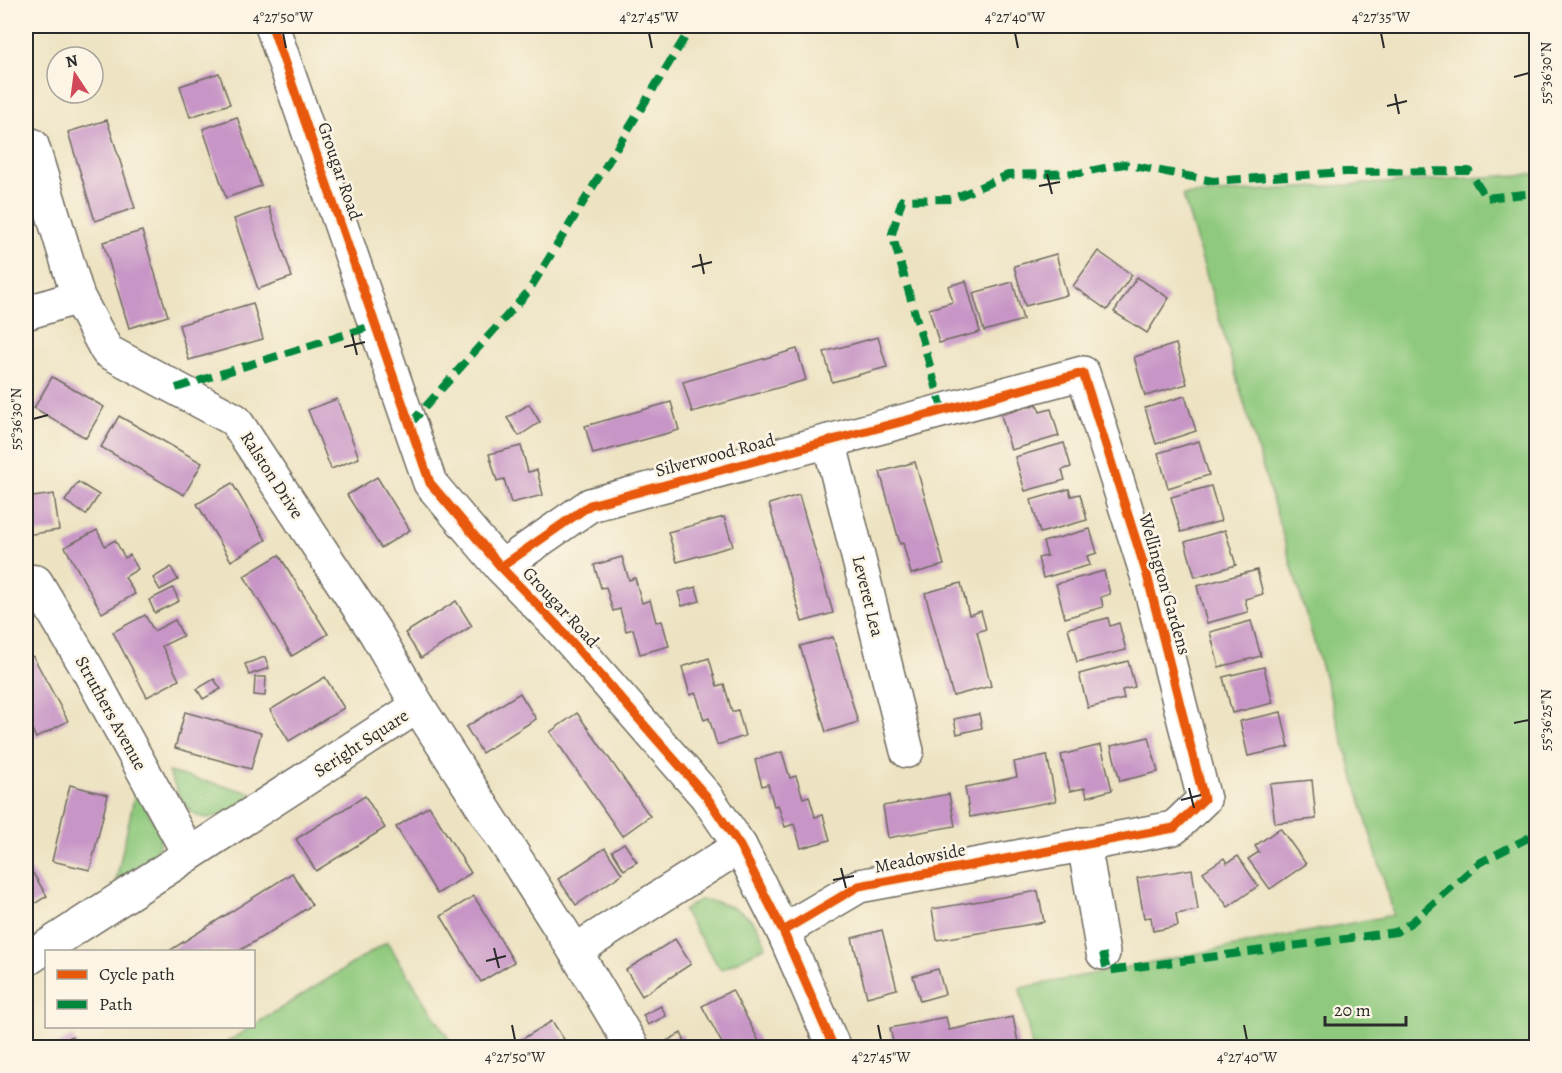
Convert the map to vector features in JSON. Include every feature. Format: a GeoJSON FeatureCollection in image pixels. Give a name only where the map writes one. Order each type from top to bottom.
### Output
{"type":"FeatureCollection","features":[{"type":"Feature","properties":{"kind":"street","name":"Grougar Road"},"geometry":{"type":"LineString","coordinates":[[272,26],[430,483],[501,567],[556,624],[706,796],[740,846],[783,931],[834,1047]]}},
{"type":"Feature","properties":{"kind":"street","name":"Ralston Drive"},"geometry":{"type":"LineString","coordinates":[[32,145],[78,297],[107,351],[235,420],[375,632],[418,706]]}},
{"type":"Feature","properties":{"kind":"street"},"geometry":{"type":"LineString","coordinates":[[26,313],[78,297]]}},
{"type":"Feature","properties":{"kind":"street","name":"Wellington Gardens"},"geometry":{"type":"LineString","coordinates":[[953,408],[1083,373],[1147,575],[1204,799],[1174,828],[1080,845]]}},
{"type":"Feature","properties":{"kind":"street","name":"Silverwood Road"},"geometry":{"type":"LineString","coordinates":[[501,567],[590,505],[953,408]]}},
{"type":"Feature","properties":{"kind":"street","name":"Leveret Lea"},"geometry":{"type":"LineString","coordinates":[[829,441],[907,751]]}},
{"type":"Feature","properties":{"kind":"street","name":"Struthers Avenue"},"geometry":{"type":"LineString","coordinates":[[26,581],[36,582],[189,854]]}},
{"type":"Feature","properties":{"kind":"street","name":"Seright Square"},"geometry":{"type":"LineString","coordinates":[[26,960],[418,706],[575,951],[633,1047]]}},
{"type":"Feature","properties":{"kind":"street"},"geometry":{"type":"LineString","coordinates":[[1080,845],[1103,953]]}},
{"type":"Feature","properties":{"kind":"street","name":"Meadowside"},"geometry":{"type":"LineString","coordinates":[[783,931],[859,886],[1080,845]]}},
{"type":"Feature","properties":{"kind":"street"},"geometry":{"type":"LineString","coordinates":[[575,951],[740,846]]}},
{"type":"Feature","properties":{"kind":"green space"},"geometry":{"type":"Polygon","coordinates":[[[1536,174],[1536,1047],[1032,1047],[1020,988],[1393,915],[1183,195],[1536,174]]]}},
{"type":"Feature","properties":{"kind":"green space"},"geometry":{"type":"Polygon","coordinates":[[[168,772],[252,793],[233,809],[217,817],[200,817],[185,804],[168,772]]]}},
{"type":"Feature","properties":{"kind":"green space"},"geometry":{"type":"Polygon","coordinates":[[[136,789],[161,836],[154,855],[116,881],[136,789]]]}},
{"type":"Feature","properties":{"kind":"green space"},"geometry":{"type":"Polygon","coordinates":[[[699,900],[724,904],[739,911],[753,921],[766,946],[721,970],[683,911],[699,900]]]}},
{"type":"Feature","properties":{"kind":"green space"},"geometry":{"type":"Polygon","coordinates":[[[387,942],[454,1047],[219,1047],[249,1028],[255,1028],[255,1024],[387,942]]]}},
{"type":"Feature","properties":{"kind":"building"},"geometry":{"type":"Polygon","coordinates":[[[219,73],[230,104],[190,117],[180,86],[219,73]]]}},
{"type":"Feature","properties":{"kind":"building"},"geometry":{"type":"Polygon","coordinates":[[[237,117],[261,186],[226,198],[203,129],[237,117]]]}},
{"type":"Feature","properties":{"kind":"building"},"geometry":{"type":"Polygon","coordinates":[[[107,120],[135,208],[95,221],[68,132],[107,120]]]}},
{"type":"Feature","properties":{"kind":"building"},"geometry":{"type":"Polygon","coordinates":[[[269,207],[292,277],[258,289],[234,219],[269,207]]]}},
{"type":"Feature","properties":{"kind":"building"},"geometry":{"type":"Polygon","coordinates":[[[142,231],[168,316],[129,328],[103,242],[142,231]]]}},
{"type":"Feature","properties":{"kind":"building"},"geometry":{"type":"Polygon","coordinates":[[[1098,251],[1132,275],[1107,310],[1073,286],[1098,251]]]}},
{"type":"Feature","properties":{"kind":"building"},"geometry":{"type":"Polygon","coordinates":[[[1056,254],[1067,295],[1025,306],[1014,266],[1056,254]]]}},
{"type":"Feature","properties":{"kind":"building"},"geometry":{"type":"Polygon","coordinates":[[[1137,277],[1169,298],[1147,333],[1114,312],[1137,277]]]}},
{"type":"Feature","properties":{"kind":"building"},"geometry":{"type":"Polygon","coordinates":[[[966,281],[980,332],[939,343],[929,309],[953,302],[948,286],[966,281]]]}},
{"type":"Feature","properties":{"kind":"building"},"geometry":{"type":"Polygon","coordinates":[[[1013,282],[1023,320],[984,331],[973,293],[1013,282]]]}},
{"type":"Feature","properties":{"kind":"building"},"geometry":{"type":"Polygon","coordinates":[[[253,303],[263,339],[189,360],[179,325],[253,303]]]}},
{"type":"Feature","properties":{"kind":"building"},"geometry":{"type":"Polygon","coordinates":[[[878,337],[887,367],[832,382],[824,352],[878,337]]]}},
{"type":"Feature","properties":{"kind":"building"},"geometry":{"type":"Polygon","coordinates":[[[1176,344],[1187,384],[1145,396],[1134,357],[1176,344]]]}},
{"type":"Feature","properties":{"kind":"building"},"geometry":{"type":"Polygon","coordinates":[[[797,349],[806,380],[692,412],[683,382],[797,349]]]}},
{"type":"Feature","properties":{"kind":"building"},"geometry":{"type":"Polygon","coordinates":[[[52,377],[104,407],[86,438],[34,408],[52,377]]]}},
{"type":"Feature","properties":{"kind":"building"},"geometry":{"type":"Polygon","coordinates":[[[1185,396],[1196,431],[1156,444],[1145,408],[1185,396]]]}},
{"type":"Feature","properties":{"kind":"building"},"geometry":{"type":"Polygon","coordinates":[[[337,399],[359,458],[331,469],[308,410],[337,399]]]}},
{"type":"Feature","properties":{"kind":"building"},"geometry":{"type":"Polygon","coordinates":[[[671,402],[679,430],[593,454],[585,426],[671,402]]]}},
{"type":"Feature","properties":{"kind":"building"},"geometry":{"type":"Polygon","coordinates":[[[529,404],[540,422],[519,436],[507,418],[529,404]]]}},
{"type":"Feature","properties":{"kind":"building"},"geometry":{"type":"Polygon","coordinates":[[[1037,404],[1040,412],[1051,409],[1059,436],[1011,450],[1001,415],[1037,404]]]}},
{"type":"Feature","properties":{"kind":"building"},"geometry":{"type":"Polygon","coordinates":[[[119,416],[202,463],[184,495],[101,447],[119,416]]]}},
{"type":"Feature","properties":{"kind":"building"},"geometry":{"type":"Polygon","coordinates":[[[1199,441],[1209,475],[1168,488],[1158,453],[1199,441]]]}},
{"type":"Feature","properties":{"kind":"building"},"geometry":{"type":"Polygon","coordinates":[[[1064,443],[1071,467],[1062,470],[1065,480],[1025,491],[1015,457],[1064,443]]]}},
{"type":"Feature","properties":{"kind":"building"},"geometry":{"type":"Polygon","coordinates":[[[521,446],[528,472],[537,470],[543,495],[511,503],[504,479],[497,481],[489,454],[521,446]]]}},
{"type":"Feature","properties":{"kind":"building"},"geometry":{"type":"Polygon","coordinates":[[[915,462],[944,565],[911,574],[903,543],[900,544],[880,472],[915,462]]]}},
{"type":"Feature","properties":{"kind":"building"},"geometry":{"type":"Polygon","coordinates":[[[377,477],[410,530],[381,548],[347,495],[377,477]]]}},
{"type":"Feature","properties":{"kind":"building"},"geometry":{"type":"Polygon","coordinates":[[[78,482],[99,495],[86,515],[65,501],[78,482]]]}},
{"type":"Feature","properties":{"kind":"building"},"geometry":{"type":"Polygon","coordinates":[[[232,483],[266,540],[231,561],[197,504],[232,483]]]}},
{"type":"Feature","properties":{"kind":"building"},"geometry":{"type":"Polygon","coordinates":[[[1211,486],[1221,521],[1181,532],[1171,497],[1211,486]]]}},
{"type":"Feature","properties":{"kind":"building"},"geometry":{"type":"Polygon","coordinates":[[[1069,489],[1071,496],[1080,494],[1087,520],[1040,533],[1031,500],[1069,489]]]}},
{"type":"Feature","properties":{"kind":"building"},"geometry":{"type":"Polygon","coordinates":[[[54,494],[59,530],[26,535],[26,498],[54,494]]]}},
{"type":"Feature","properties":{"kind":"building"},"geometry":{"type":"Polygon","coordinates":[[[799,495],[833,613],[802,622],[769,504],[799,495]]]}},
{"type":"Feature","properties":{"kind":"building"},"geometry":{"type":"Polygon","coordinates":[[[724,517],[733,546],[677,562],[668,532],[724,517]]]}},
{"type":"Feature","properties":{"kind":"building"},"geometry":{"type":"Polygon","coordinates":[[[1090,529],[1097,553],[1087,556],[1090,565],[1043,578],[1038,558],[1047,556],[1043,542],[1090,529]]]}},
{"type":"Feature","properties":{"kind":"building"},"geometry":{"type":"Polygon","coordinates":[[[97,530],[105,546],[115,540],[125,558],[130,555],[138,569],[125,577],[135,594],[102,613],[65,547],[97,530]]]}},
{"type":"Feature","properties":{"kind":"building"},"geometry":{"type":"Polygon","coordinates":[[[1225,530],[1236,565],[1195,577],[1185,542],[1225,530]]]}},
{"type":"Feature","properties":{"kind":"building"},"geometry":{"type":"Polygon","coordinates":[[[279,555],[328,634],[292,656],[244,576],[279,555]]]}},
{"type":"Feature","properties":{"kind":"building"},"geometry":{"type":"Polygon","coordinates":[[[622,557],[629,580],[635,578],[642,603],[650,600],[656,622],[662,621],[669,646],[640,654],[633,629],[626,631],[620,609],[613,611],[606,587],[601,588],[594,565],[622,557]]]}},
{"type":"Feature","properties":{"kind":"building"},"geometry":{"type":"Polygon","coordinates":[[[171,567],[178,580],[160,590],[153,578],[171,567]]]}},
{"type":"Feature","properties":{"kind":"building"},"geometry":{"type":"Polygon","coordinates":[[[1257,570],[1263,594],[1245,599],[1248,612],[1207,623],[1197,586],[1257,570]]]}},
{"type":"Feature","properties":{"kind":"building"},"geometry":{"type":"Polygon","coordinates":[[[1104,571],[1110,594],[1101,597],[1103,607],[1065,618],[1056,584],[1104,571]]]}},
{"type":"Feature","properties":{"kind":"building"},"geometry":{"type":"Polygon","coordinates":[[[961,583],[969,615],[981,611],[986,629],[977,632],[991,686],[953,696],[925,593],[961,583]]]}},
{"type":"Feature","properties":{"kind":"building"},"geometry":{"type":"Polygon","coordinates":[[[696,587],[700,601],[682,606],[678,592],[696,587]]]}},
{"type":"Feature","properties":{"kind":"building"},"geometry":{"type":"Polygon","coordinates":[[[173,588],[179,601],[155,613],[149,600],[173,588]]]}},
{"type":"Feature","properties":{"kind":"building"},"geometry":{"type":"Polygon","coordinates":[[[456,601],[472,626],[421,658],[405,633],[456,601]]]}},
{"type":"Feature","properties":{"kind":"building"},"geometry":{"type":"Polygon","coordinates":[[[145,615],[154,631],[175,620],[183,636],[162,646],[179,680],[147,697],[113,632],[145,615]]]}},
{"type":"Feature","properties":{"kind":"building"},"geometry":{"type":"Polygon","coordinates":[[[1108,618],[1110,626],[1119,623],[1126,650],[1077,662],[1068,628],[1108,618]]]}},
{"type":"Feature","properties":{"kind":"building"},"geometry":{"type":"Polygon","coordinates":[[[1251,621],[1261,656],[1219,667],[1210,632],[1251,621]]]}},
{"type":"Feature","properties":{"kind":"building"},"geometry":{"type":"Polygon","coordinates":[[[833,637],[858,722],[826,732],[800,646],[833,637]]]}},
{"type":"Feature","properties":{"kind":"building"},"geometry":{"type":"Polygon","coordinates":[[[33,656],[68,721],[36,738],[26,717],[26,660],[33,656]]]}},
{"type":"Feature","properties":{"kind":"building"},"geometry":{"type":"Polygon","coordinates":[[[265,657],[269,668],[249,675],[245,664],[265,657]]]}},
{"type":"Feature","properties":{"kind":"building"},"geometry":{"type":"Polygon","coordinates":[[[709,658],[717,686],[724,684],[732,712],[738,710],[745,736],[717,745],[709,718],[704,720],[696,693],[690,695],[682,667],[709,658]]]}},
{"type":"Feature","properties":{"kind":"building"},"geometry":{"type":"Polygon","coordinates":[[[1128,661],[1135,687],[1122,690],[1124,699],[1088,708],[1079,674],[1128,661]]]}},
{"type":"Feature","properties":{"kind":"building"},"geometry":{"type":"Polygon","coordinates":[[[1264,667],[1273,703],[1232,713],[1223,677],[1264,667]]]}},
{"type":"Feature","properties":{"kind":"building"},"geometry":{"type":"Polygon","coordinates":[[[255,677],[266,677],[265,696],[254,695],[255,677]]]}},
{"type":"Feature","properties":{"kind":"building"},"geometry":{"type":"Polygon","coordinates":[[[325,677],[344,708],[289,741],[270,710],[325,677]]]}},
{"type":"Feature","properties":{"kind":"building"},"geometry":{"type":"Polygon","coordinates":[[[214,679],[221,689],[203,699],[197,689],[214,679]]]}},
{"type":"Feature","properties":{"kind":"building"},"geometry":{"type":"Polygon","coordinates":[[[520,693],[536,719],[482,753],[466,727],[520,693]]]}},
{"type":"Feature","properties":{"kind":"building"},"geometry":{"type":"Polygon","coordinates":[[[185,712],[261,733],[251,769],[175,748],[185,712]]]}},
{"type":"Feature","properties":{"kind":"building"},"geometry":{"type":"Polygon","coordinates":[[[1281,712],[1289,747],[1248,756],[1240,721],[1281,712]]]}},
{"type":"Feature","properties":{"kind":"building"},"geometry":{"type":"Polygon","coordinates":[[[577,713],[650,816],[622,836],[550,732],[577,713]]]}},
{"type":"Feature","properties":{"kind":"building"},"geometry":{"type":"Polygon","coordinates":[[[979,714],[982,728],[957,734],[954,719],[979,714]]]}},
{"type":"Feature","properties":{"kind":"building"},"geometry":{"type":"Polygon","coordinates":[[[1149,737],[1158,772],[1120,781],[1111,746],[1149,737]]]}},
{"type":"Feature","properties":{"kind":"building"},"geometry":{"type":"Polygon","coordinates":[[[1101,745],[1112,790],[1087,797],[1085,788],[1070,791],[1061,755],[1101,745]]]}},
{"type":"Feature","properties":{"kind":"building"},"geometry":{"type":"Polygon","coordinates":[[[782,752],[790,778],[796,776],[803,798],[809,796],[815,817],[823,815],[830,840],[801,848],[794,824],[785,827],[778,805],[774,806],[768,784],[762,786],[755,760],[782,752]]]}},
{"type":"Feature","properties":{"kind":"building"},"geometry":{"type":"Polygon","coordinates":[[[1047,755],[1056,801],[970,817],[965,787],[1017,777],[1014,762],[1047,755]]]}},
{"type":"Feature","properties":{"kind":"building"},"geometry":{"type":"Polygon","coordinates":[[[1312,780],[1316,819],[1275,823],[1270,784],[1312,780]]]}},
{"type":"Feature","properties":{"kind":"building"},"geometry":{"type":"Polygon","coordinates":[[[70,785],[108,795],[90,870],[52,861],[70,785]]]}},
{"type":"Feature","properties":{"kind":"building"},"geometry":{"type":"Polygon","coordinates":[[[949,794],[955,826],[888,838],[883,806],[949,794]]]}},
{"type":"Feature","properties":{"kind":"building"},"geometry":{"type":"Polygon","coordinates":[[[365,796],[385,828],[316,871],[296,839],[365,796]]]}},
{"type":"Feature","properties":{"kind":"building"},"geometry":{"type":"Polygon","coordinates":[[[429,806],[471,873],[437,894],[396,827],[429,806]]]}},
{"type":"Feature","properties":{"kind":"building"},"geometry":{"type":"Polygon","coordinates":[[[1280,828],[1306,864],[1270,889],[1248,859],[1259,852],[1255,846],[1280,828]]]}},
{"type":"Feature","properties":{"kind":"building"},"geometry":{"type":"Polygon","coordinates":[[[624,843],[637,862],[624,870],[612,851],[624,843]]]}},
{"type":"Feature","properties":{"kind":"building"},"geometry":{"type":"Polygon","coordinates":[[[605,848],[622,874],[576,905],[558,879],[605,848]]]}},
{"type":"Feature","properties":{"kind":"building"},"geometry":{"type":"Polygon","coordinates":[[[1238,856],[1258,886],[1228,907],[1203,872],[1224,858],[1227,863],[1238,856]]]}},
{"type":"Feature","properties":{"kind":"building"},"geometry":{"type":"Polygon","coordinates":[[[26,862],[47,896],[26,909],[26,862]]]}},
{"type":"Feature","properties":{"kind":"building"},"geometry":{"type":"Polygon","coordinates":[[[1192,869],[1198,910],[1176,914],[1178,926],[1153,931],[1151,917],[1144,918],[1137,878],[1192,869]]]}},
{"type":"Feature","properties":{"kind":"building"},"geometry":{"type":"Polygon","coordinates":[[[292,873],[312,905],[241,950],[171,950],[292,873]]]}},
{"type":"Feature","properties":{"kind":"building"},"geometry":{"type":"Polygon","coordinates":[[[1038,891],[1044,922],[937,940],[932,909],[1038,891]]]}},
{"type":"Feature","properties":{"kind":"building"},"geometry":{"type":"Polygon","coordinates":[[[474,896],[514,962],[481,982],[441,916],[474,896]]]}},
{"type":"Feature","properties":{"kind":"building"},"geometry":{"type":"Polygon","coordinates":[[[882,930],[897,989],[867,997],[852,938],[882,930]]]}},
{"type":"Feature","properties":{"kind":"building"},"geometry":{"type":"Polygon","coordinates":[[[675,939],[691,964],[642,996],[626,970],[675,939]]]}},
{"type":"Feature","properties":{"kind":"building"},"geometry":{"type":"Polygon","coordinates":[[[938,969],[945,994],[920,1001],[913,976],[938,969]]]}},
{"type":"Feature","properties":{"kind":"building"},"geometry":{"type":"Polygon","coordinates":[[[732,990],[762,1047],[724,1047],[702,1006],[732,990]]]}},
{"type":"Feature","properties":{"kind":"building"},"geometry":{"type":"Polygon","coordinates":[[[661,1006],[666,1016],[648,1025],[643,1015],[661,1006]]]}},
{"type":"Feature","properties":{"kind":"building"},"geometry":{"type":"Polygon","coordinates":[[[946,1017],[949,1030],[1013,1017],[1019,1047],[894,1047],[890,1028],[946,1017]]]}},
{"type":"Feature","properties":{"kind":"building"},"geometry":{"type":"Polygon","coordinates":[[[552,1021],[569,1047],[523,1047],[519,1041],[552,1021]]]}},
{"type":"Feature","properties":{"kind":"building"},"geometry":{"type":"Polygon","coordinates":[[[681,1033],[686,1044],[680,1047],[663,1047],[661,1044],[681,1033]]]}},
{"type":"Feature","properties":{"kind":"building"},"geometry":{"type":"Polygon","coordinates":[[[72,1036],[79,1047],[53,1047],[72,1036]]]}},
{"type":"Feature","properties":{"kind":"marked path"},"geometry":{"type":"LineString","coordinates":[[410,424],[528,292],[692,26]]}},
{"type":"Feature","properties":{"kind":"marked path"},"geometry":{"type":"LineString","coordinates":[[943,411],[892,234],[902,200],[952,199],[1008,175],[1079,173],[1124,164],[1213,181],[1346,172],[1469,171],[1486,198],[1536,193]]}},
{"type":"Feature","properties":{"kind":"marked path"},"geometry":{"type":"LineString","coordinates":[[176,388],[375,325]]}},
{"type":"Feature","properties":{"kind":"marked path"},"geometry":{"type":"LineString","coordinates":[[1103,953],[1107,971],[1396,932],[1412,922],[1479,863],[1536,834]]}},
{"type":"Feature","properties":{"kind":"cycle path"},"geometry":{"type":"LineString","coordinates":[[272,26],[430,483],[501,567],[556,624],[706,796],[740,846],[783,931],[834,1048]]}},
{"type":"Feature","properties":{"kind":"cycle path"},"geometry":{"type":"LineString","coordinates":[[501,567],[590,505],[1083,373],[1147,575],[1204,799],[1174,828],[859,886],[783,931]]}}]}
